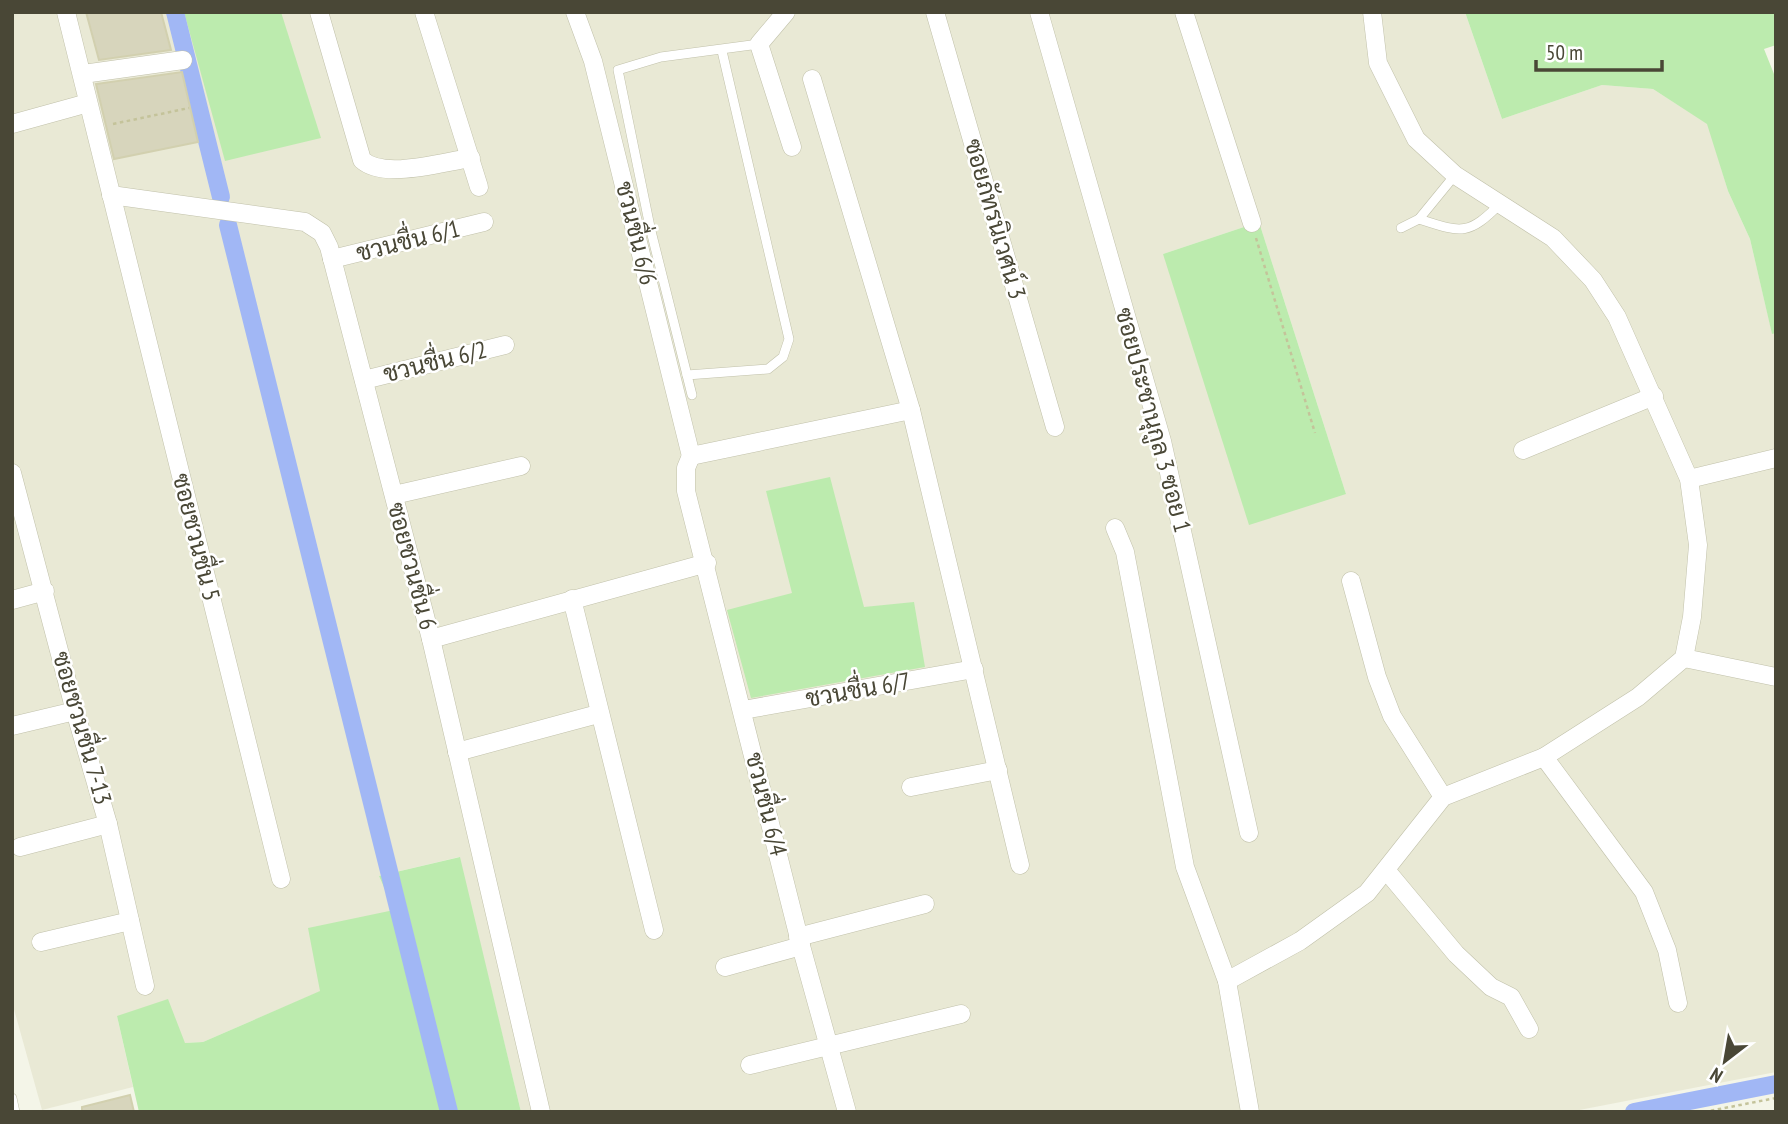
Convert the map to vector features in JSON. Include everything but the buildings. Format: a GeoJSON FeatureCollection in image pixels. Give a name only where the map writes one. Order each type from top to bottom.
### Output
{"type":"FeatureCollection","features":[{"type":"Feature","properties":{"kind":"street","name":"ซอยชวนชื่น 5"},"geometry":{"type":"LineString","coordinates":[[66,12],[281,879]]}},
{"type":"Feature","properties":{"kind":"street"},"geometry":{"type":"LineString","coordinates":[[319,12],[362,160],[372,169],[387,170],[471,158]]}},
{"type":"Feature","properties":{"kind":"street"},"geometry":{"type":"LineString","coordinates":[[424,12],[479,187]]}},
{"type":"Feature","properties":{"kind":"street","name":"ชวนชื่น 6/6"},"geometry":{"type":"LineString","coordinates":[[575,12],[593,61],[691,456]]}},
{"type":"Feature","properties":{"kind":"street"},"geometry":{"type":"LineString","coordinates":[[786,12],[759,44],[792,147]]}},
{"type":"Feature","properties":{"kind":"street","name":"ซอยภัทรนิเวศน์ 3"},"geometry":{"type":"LineString","coordinates":[[935,12],[1055,427]]}},
{"type":"Feature","properties":{"kind":"street","name":"ซอยประชานุกูล 3 ซอย 1"},"geometry":{"type":"LineString","coordinates":[[1039,12],[1162,441],[1248,833]]}},
{"type":"Feature","properties":{"kind":"street"},"geometry":{"type":"LineString","coordinates":[[1184,12],[1252,223]]}},
{"type":"Feature","properties":{"kind":"street"},"geometry":{"type":"LineString","coordinates":[[1227,981],[1300,941],[1367,893],[1443,797],[1544,757],[1638,697],[1684,658],[1692,617],[1698,545],[1689,480],[1617,317],[1593,280],[1553,238],[1455,174],[1416,139],[1397,106],[1378,63],[1372,12]]}},
{"type":"Feature","properties":{"kind":"street"},"geometry":{"type":"LineString","coordinates":[[83,74],[183,60]]}},
{"type":"Feature","properties":{"kind":"street"},"geometry":{"type":"LineString","coordinates":[[812,79],[911,410],[1020,865]]}},
{"type":"Feature","properties":{"kind":"street"},"geometry":{"type":"LineString","coordinates":[[12,124],[88,103]]}},
{"type":"Feature","properties":{"kind":"street","name":"ซอยชวนชื่น 6"},"geometry":{"type":"LineString","coordinates":[[111,195],[305,222],[322,233],[332,259],[431,639],[541,1112]]}},
{"type":"Feature","properties":{"kind":"street","name":"ชวนชื่น 6/1"},"geometry":{"type":"LineString","coordinates":[[332,259],[484,222]]}},
{"type":"Feature","properties":{"kind":"street","name":"ชวนชื่น 6/2"},"geometry":{"type":"LineString","coordinates":[[364,380],[505,345]]}},
{"type":"Feature","properties":{"kind":"street"},"geometry":{"type":"LineString","coordinates":[[1523,450],[1654,396]]}},
{"type":"Feature","properties":{"kind":"street"},"geometry":{"type":"LineString","coordinates":[[691,456],[911,410]]}},
{"type":"Feature","properties":{"kind":"street","name":"ชวนชื่น 6/4"},"geometry":{"type":"LineString","coordinates":[[691,456],[686,468],[686,491],[707,563],[799,941],[847,1112]]}},
{"type":"Feature","properties":{"kind":"street"},"geometry":{"type":"LineString","coordinates":[[1689,480],[1776,458]]}},
{"type":"Feature","properties":{"kind":"street"},"geometry":{"type":"LineString","coordinates":[[394,495],[521,467]]}},
{"type":"Feature","properties":{"kind":"street","name":"ซอยชวนชื่น 7-13"},"geometry":{"type":"LineString","coordinates":[[12,473],[15,496],[45,591],[75,711],[108,824],[145,986]]}},
{"type":"Feature","properties":{"kind":"street"},"geometry":{"type":"LineString","coordinates":[[1115,528],[1125,552],[1185,867],[1227,981],[1250,1112]]}},
{"type":"Feature","properties":{"kind":"street"},"geometry":{"type":"LineString","coordinates":[[431,639],[707,563]]}},
{"type":"Feature","properties":{"kind":"street"},"geometry":{"type":"LineString","coordinates":[[1351,580],[1377,677],[1392,716],[1443,797]]}},
{"type":"Feature","properties":{"kind":"street"},"geometry":{"type":"LineString","coordinates":[[12,600],[45,591]]}},
{"type":"Feature","properties":{"kind":"street"},"geometry":{"type":"LineString","coordinates":[[572,599],[598,714],[654,930]]}},
{"type":"Feature","properties":{"kind":"street"},"geometry":{"type":"LineString","coordinates":[[1684,658],[1776,677]]}},
{"type":"Feature","properties":{"kind":"street","name":"ชวนชื่น 6/7"},"geometry":{"type":"LineString","coordinates":[[743,710],[974,669]]}},
{"type":"Feature","properties":{"kind":"street"},"geometry":{"type":"LineString","coordinates":[[12,726],[75,711]]}},
{"type":"Feature","properties":{"kind":"street"},"geometry":{"type":"LineString","coordinates":[[457,752],[598,714]]}},
{"type":"Feature","properties":{"kind":"street"},"geometry":{"type":"LineString","coordinates":[[1544,757],[1644,892],[1667,950],[1678,1003]]}},
{"type":"Feature","properties":{"kind":"street"},"geometry":{"type":"LineString","coordinates":[[911,787],[998,770]]}},
{"type":"Feature","properties":{"kind":"street"},"geometry":{"type":"LineString","coordinates":[[20,847],[108,824]]}},
{"type":"Feature","properties":{"kind":"street"},"geometry":{"type":"LineString","coordinates":[[1386,870],[1455,954],[1491,987],[1511,997],[1529,1030]]}},
{"type":"Feature","properties":{"kind":"street"},"geometry":{"type":"LineString","coordinates":[[725,967],[799,941],[925,904]]}},
{"type":"Feature","properties":{"kind":"street"},"geometry":{"type":"LineString","coordinates":[[41,942],[130,921]]}},
{"type":"Feature","properties":{"kind":"street"},"geometry":{"type":"LineString","coordinates":[[750,1065],[961,1014]]}},
{"type":"Feature","properties":{"kind":"lane"},"geometry":{"type":"LineString","coordinates":[[692,395],[650,227],[618,70],[661,57],[759,44]]}},
{"type":"Feature","properties":{"kind":"lane"},"geometry":{"type":"LineString","coordinates":[[687,375],[768,369],[783,357],[789,339],[722,51]]}},
{"type":"Feature","properties":{"kind":"lane"},"geometry":{"type":"LineString","coordinates":[[1401,228],[1419,219],[1455,174]]}},
{"type":"Feature","properties":{"kind":"lane"},"geometry":{"type":"LineString","coordinates":[[1419,219],[1463,231],[1478,226],[1501,203]]}},
{"type":"Feature","properties":{"kind":"lane"},"geometry":{"type":"LineString","coordinates":[[12,1098],[15,1112]]}},
{"type":"Feature","properties":{"kind":"path"},"geometry":{"type":"LineString","coordinates":[[94,128],[188,108]]}},
{"type":"Feature","properties":{"kind":"path"},"geometry":{"type":"LineString","coordinates":[[1252,223],[1315,433]]}},
{"type":"Feature","properties":{"kind":"path"},"geometry":{"type":"LineString","coordinates":[[1704,1112],[1776,1098]]}},
{"type":"Feature","properties":{"kind":"shaded area"},"geometry":{"type":"Polygon","coordinates":[[[12,12],[1465,12],[1502,119],[1602,85],[1653,89],[1708,124],[1728,191],[1750,239],[1772,333],[1776,333],[1776,1072],[1569,1112],[521,1112],[459,857],[379,876],[394,910],[321,991],[203,1042],[185,1043],[117,1016],[133,1087],[42,1110],[12,1002],[12,12]],[[1259,222],[1163,254],[1346,494],[1259,222]]]}},
{"type":"Feature","properties":{"kind":"green space"},"geometry":{"type":"Polygon","coordinates":[[[184,12],[281,12],[321,138],[225,161],[184,12]]]}},
{"type":"Feature","properties":{"kind":"green space"},"geometry":{"type":"Polygon","coordinates":[[[1465,12],[1776,12],[1776,45],[1764,49],[1776,79],[1776,333],[1772,334],[1750,239],[1728,191],[1707,124],[1653,89],[1602,85],[1502,119],[1465,12]]]}},
{"type":"Feature","properties":{"kind":"green space"},"geometry":{"type":"Polygon","coordinates":[[[1259,222],[1346,494],[1249,525],[1163,254],[1259,222]]]}},
{"type":"Feature","properties":{"kind":"green space"},"geometry":{"type":"Polygon","coordinates":[[[830,477],[864,607],[914,602],[925,667],[751,698],[727,610],[792,593],[766,491],[830,477]]]}},
{"type":"Feature","properties":{"kind":"green space"},"geometry":{"type":"Polygon","coordinates":[[[460,857],[521,1112],[139,1112],[117,1016],[168,999],[185,1043],[203,1042],[320,991],[308,928],[394,910],[379,876],[460,857]]]}},
{"type":"Feature","properties":{"kind":"waterway"},"geometry":{"type":"LineString","coordinates":[[175,12],[221,197]]}},
{"type":"Feature","properties":{"kind":"waterway"},"geometry":{"type":"LineString","coordinates":[[228,225],[449,1112]]}},
{"type":"Feature","properties":{"kind":"waterway"},"geometry":{"type":"LineString","coordinates":[[1634,1112],[1776,1084]]}}]}
